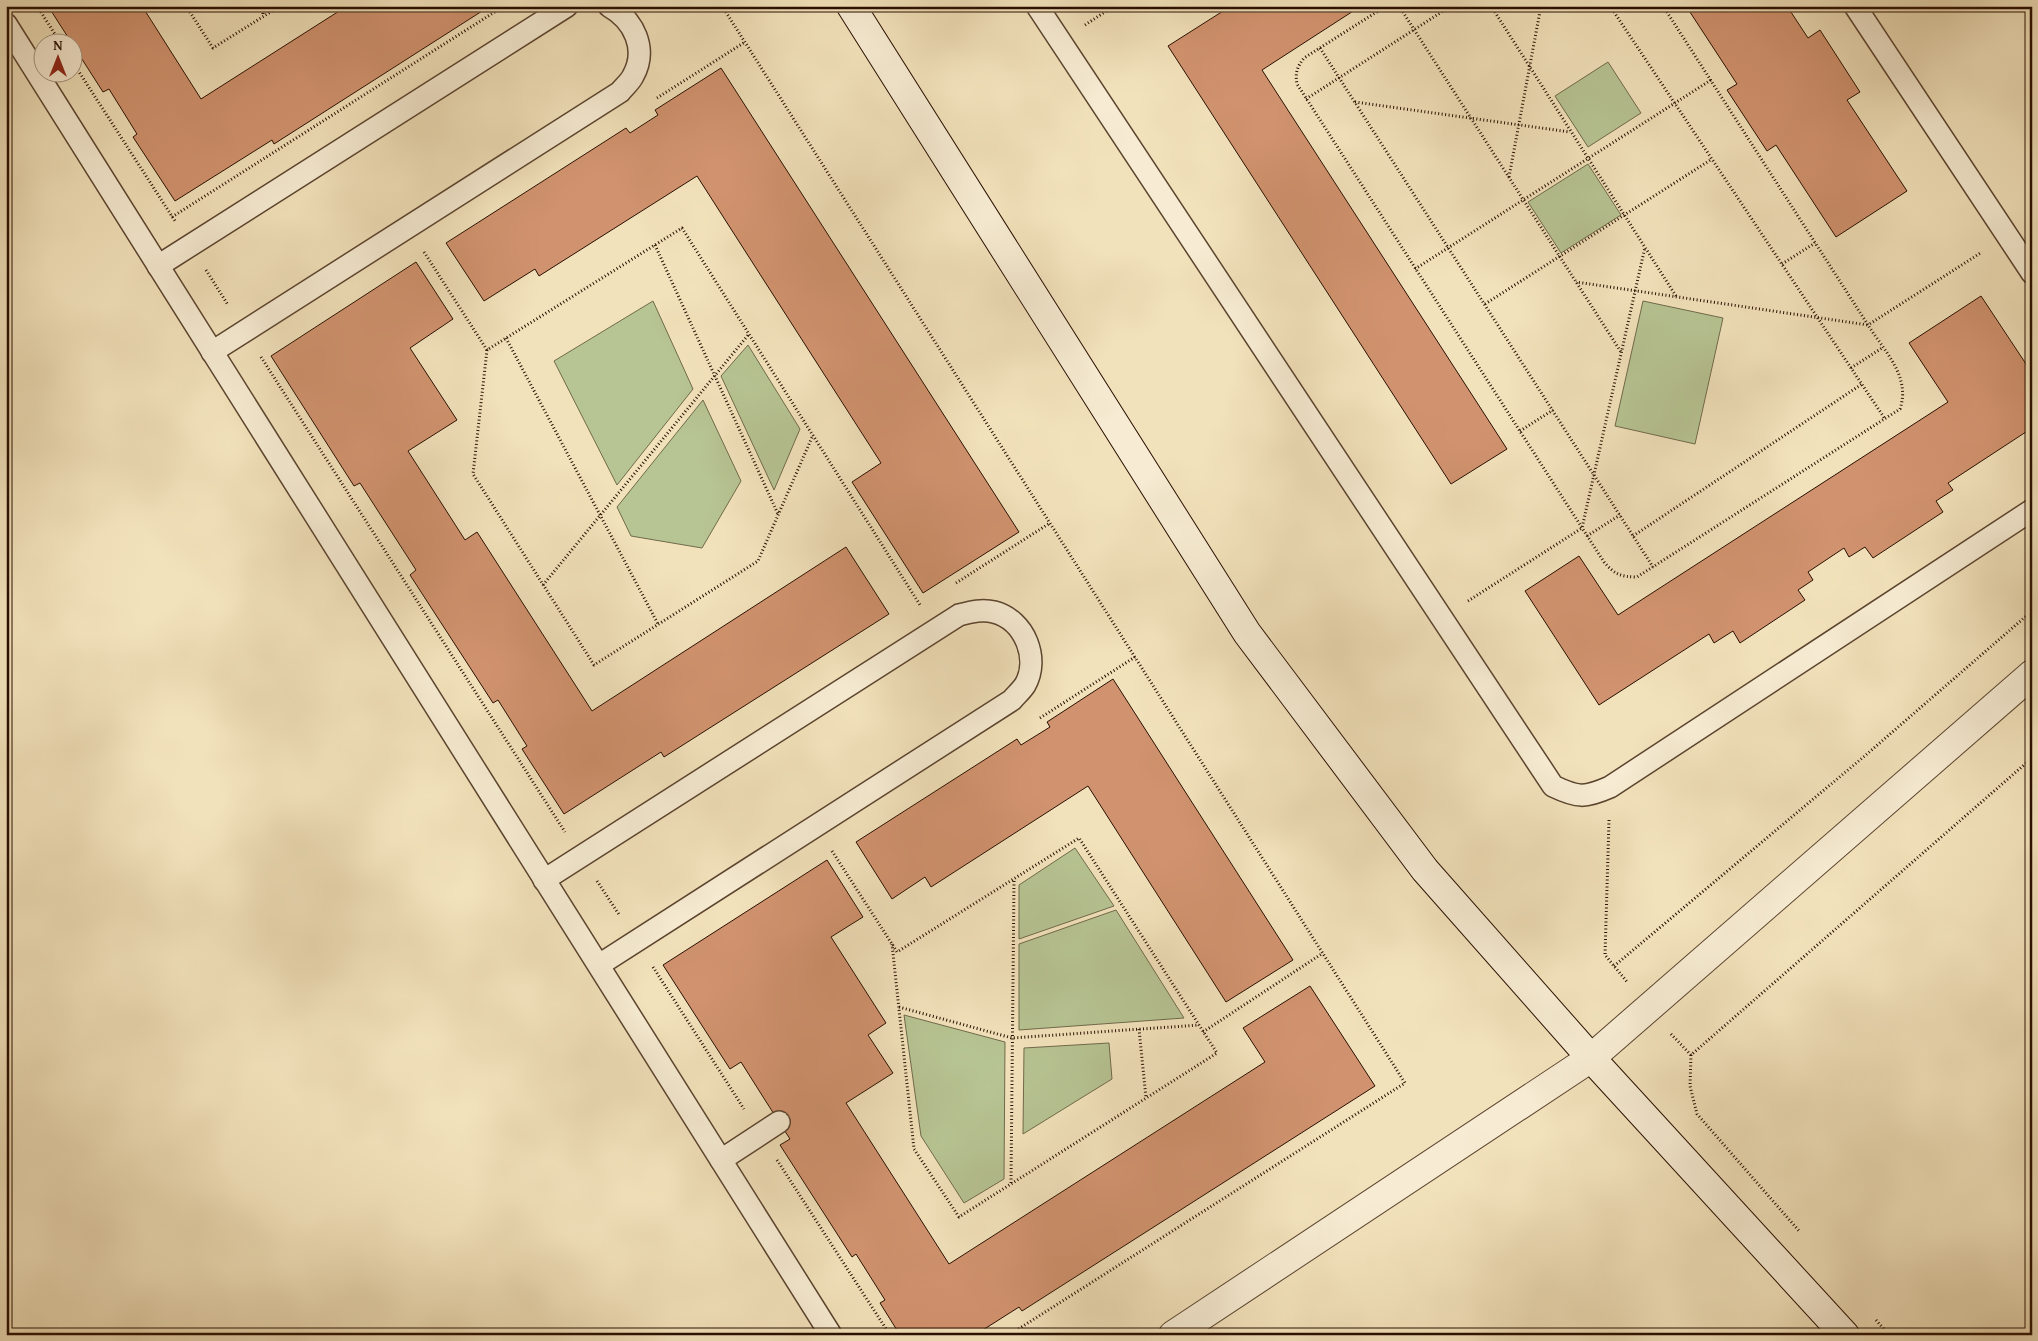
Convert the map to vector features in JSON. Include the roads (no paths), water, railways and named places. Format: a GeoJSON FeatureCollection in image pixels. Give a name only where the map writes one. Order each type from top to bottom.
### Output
{"type":"FeatureCollection","features":[{"type":"Feature","properties":{"kind":"street"},"geometry":{"type":"LineString","coordinates":[[851,6],[1247,633],[1425,870],[1591,1058],[1845,1335]]}},
{"type":"Feature","properties":{"kind":"street"},"geometry":{"type":"LineString","coordinates":[[1173,1335],[1591,1058],[2032,674]]}},
{"type":"Feature","properties":{"kind":"lane"},"geometry":{"type":"LineString","coordinates":[[158,266],[567,6]]}},
{"type":"Feature","properties":{"kind":"lane"},"geometry":{"type":"LineString","coordinates":[[212,352],[620,92],[632,77],[638,65],[640,51],[638,37],[632,24],[620,12],[609,6]]}},
{"type":"Feature","properties":{"kind":"lane"},"geometry":{"type":"LineString","coordinates":[[1037,6],[1553,786],[1571,794],[1591,795],[1610,787],[2032,510]]}},
{"type":"Feature","properties":{"kind":"lane"},"geometry":{"type":"LineString","coordinates":[[1855,6],[2032,274]]}},
{"type":"Feature","properties":{"kind":"lane"},"geometry":{"type":"LineString","coordinates":[[6,24],[831,1335]]}},
{"type":"Feature","properties":{"kind":"lane"},"geometry":{"type":"LineString","coordinates":[[544,880],[960,615],[978,610],[995,612],[1012,620],[1023,634],[1030,653],[1030,673],[1024,686],[1012,700],[599,965]]}},
{"type":"Feature","properties":{"kind":"lane"},"geometry":{"type":"LineString","coordinates":[[721,1160],[779,1122]]}}]}
